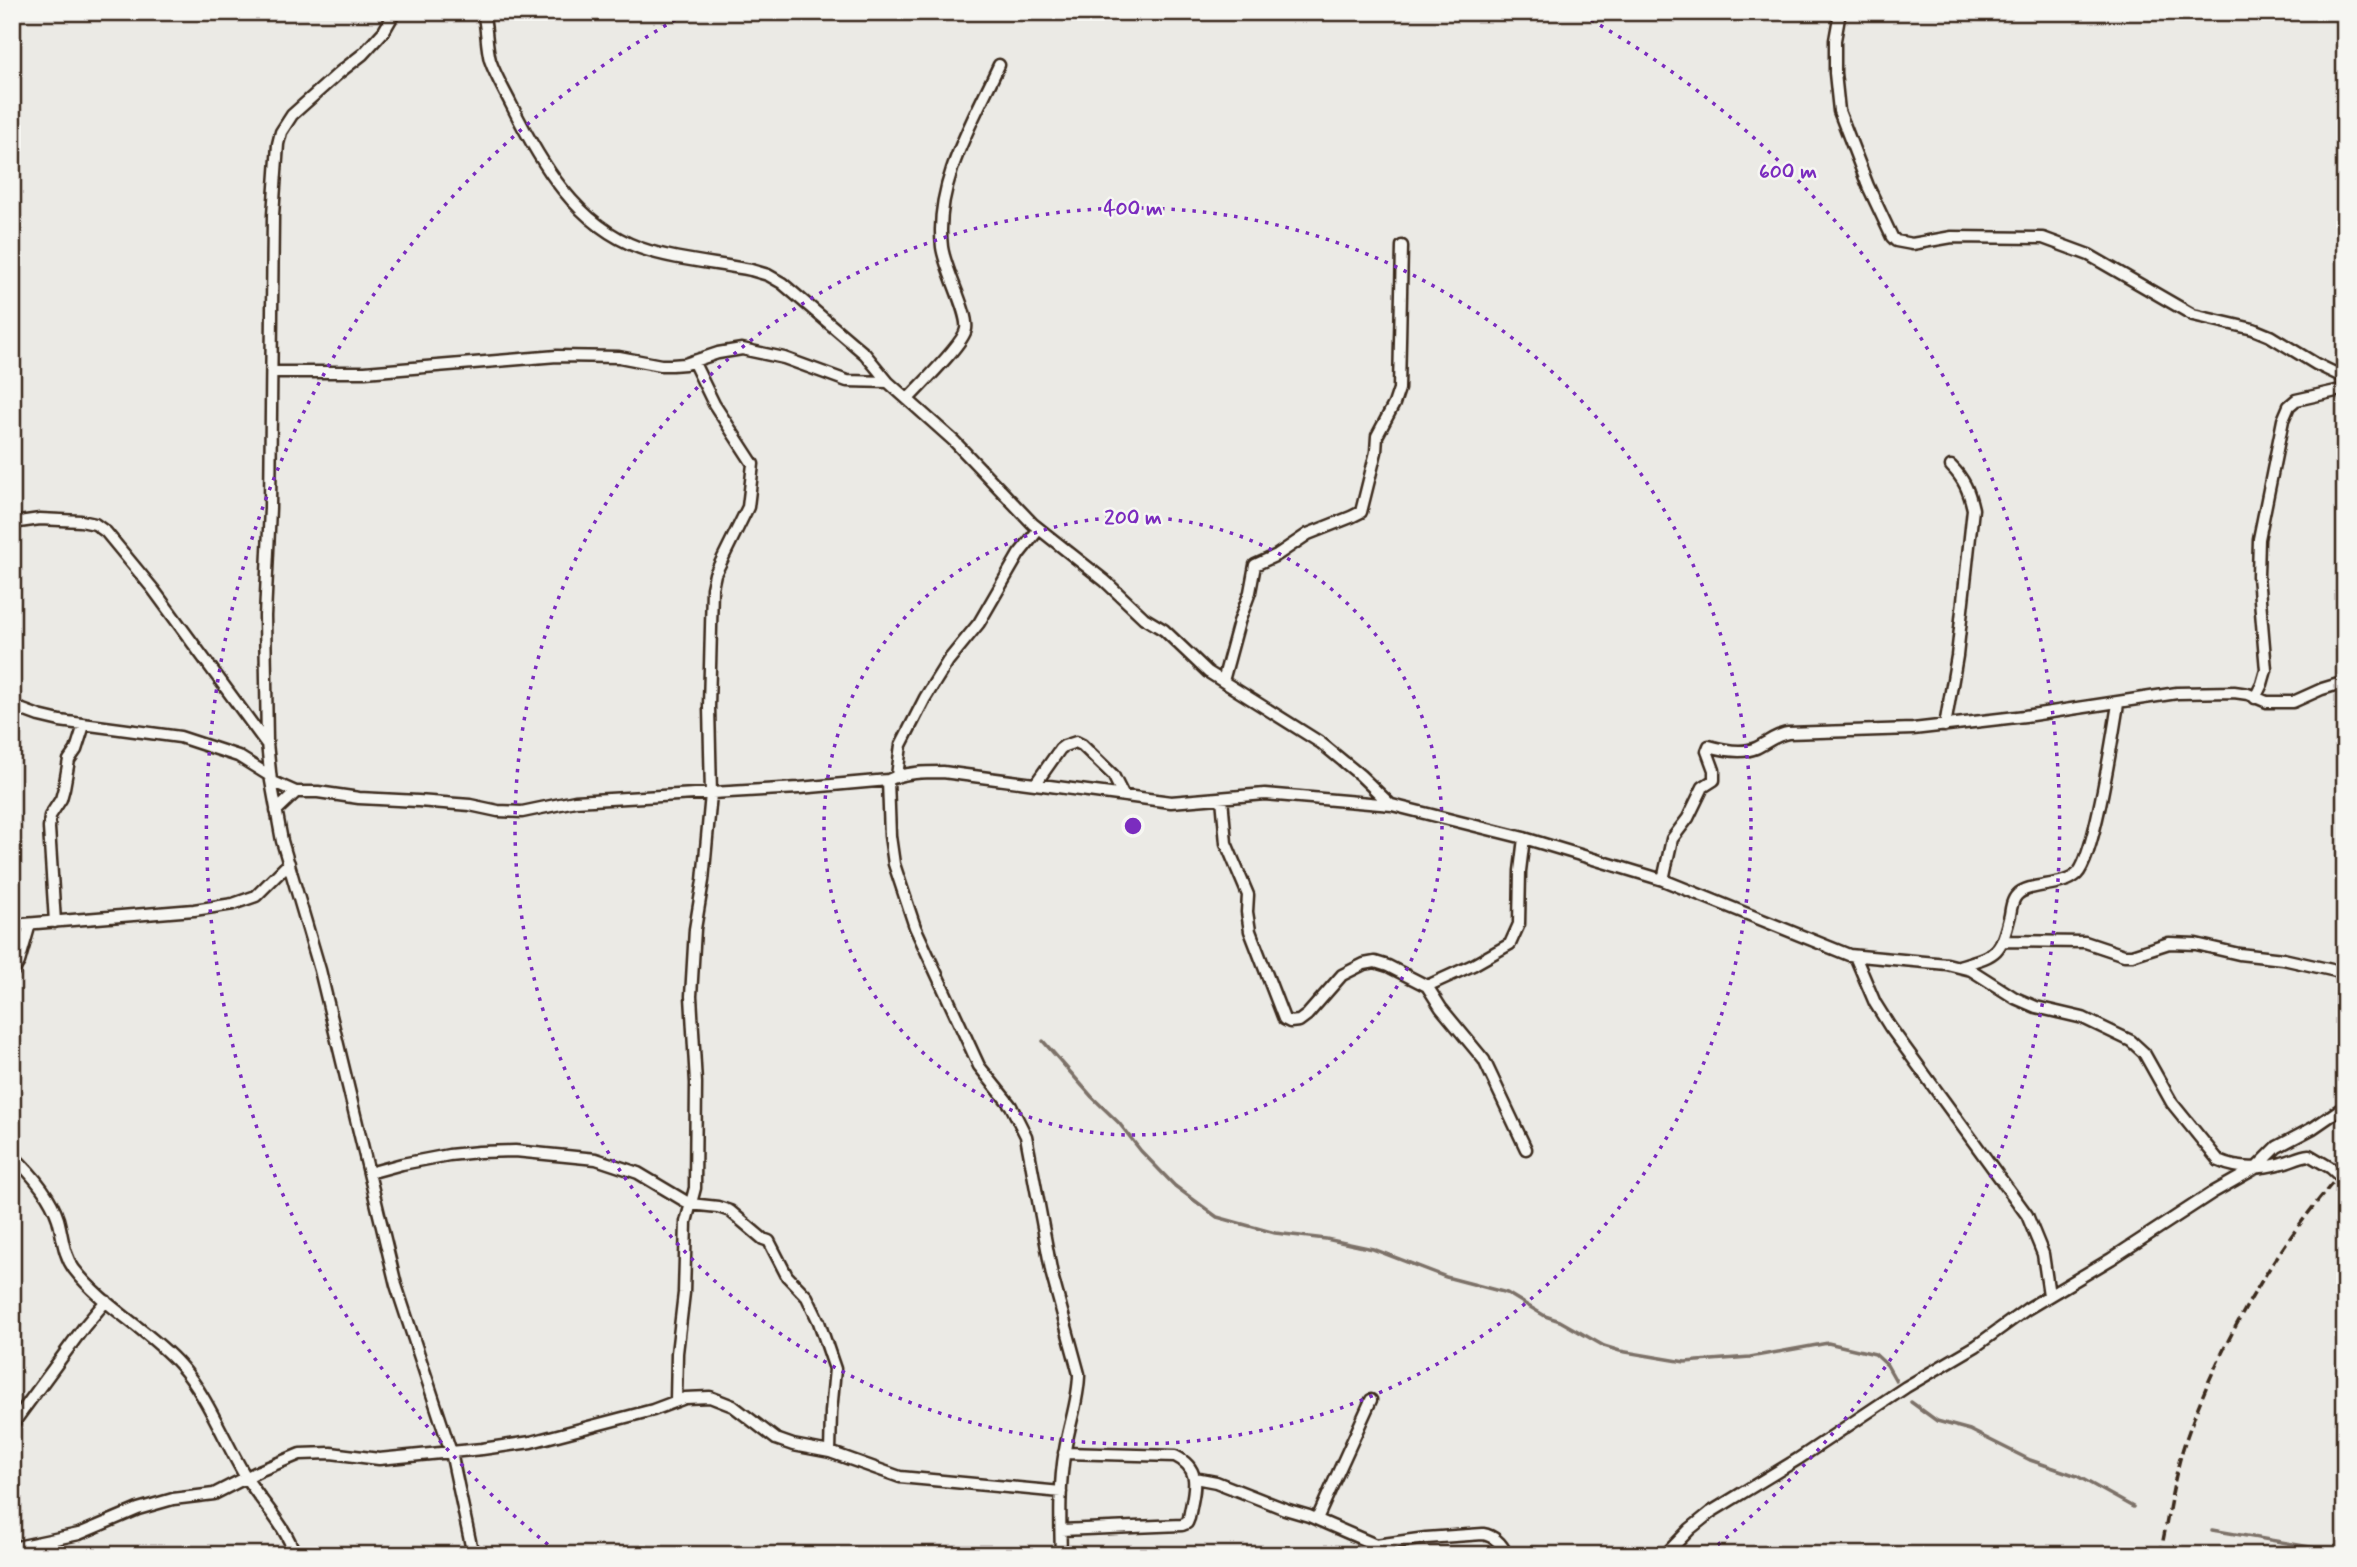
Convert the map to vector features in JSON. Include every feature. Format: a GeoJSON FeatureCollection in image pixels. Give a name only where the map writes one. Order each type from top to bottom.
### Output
{"type":"FeatureCollection","features":[{"type":"Feature","properties":{"kind":"street"},"geometry":{"type":"LineString","coordinates":[[395,12],[375,42],[303,104],[281,132],[276,157],[270,508],[265,616],[267,743],[276,811],[320,970],[396,1285],[451,1452],[473,1555]]}},
{"type":"Feature","properties":{"kind":"street"},"geometry":{"type":"LineString","coordinates":[[483,12],[492,64],[522,126],[565,194],[583,214],[619,238],[641,248],[751,270],[782,283],[865,354],[888,382],[954,440],[1039,529],[1105,581],[1144,618],[1164,630],[1208,672],[1321,743],[1392,805]]}},
{"type":"Feature","properties":{"kind":"street"},"geometry":{"type":"LineString","coordinates":[[1840,12],[1835,40],[1839,111],[1868,186],[1896,241],[1912,244],[1964,237],[2050,240],[2089,255],[2193,315],[2253,329],[2270,336],[2345,378]]}},
{"type":"Feature","properties":{"kind":"street"},"geometry":{"type":"LineString","coordinates":[[908,399],[965,334],[966,317],[945,262],[942,215],[954,165],[999,65]]}},
{"type":"Feature","properties":{"kind":"street"},"geometry":{"type":"LineString","coordinates":[[1223,681],[1250,592],[1254,567],[1308,534],[1361,512],[1376,452],[1377,436],[1394,404],[1399,388],[1402,246]]}},
{"type":"Feature","properties":{"kind":"street"},"geometry":{"type":"LineString","coordinates":[[273,372],[365,372],[557,356],[619,357],[661,365],[693,361],[742,349],[784,358],[847,381],[888,382]]}},
{"type":"Feature","properties":{"kind":"street"},"geometry":{"type":"LineString","coordinates":[[676,1401],[686,1222],[695,1188],[695,1063],[691,996],[695,929],[712,794],[709,657],[712,588],[715,574],[748,507],[753,464],[715,404],[693,361]]}},
{"type":"Feature","properties":{"kind":"street"},"geometry":{"type":"LineString","coordinates":[[2255,698],[2266,670],[2258,576],[2259,539],[2283,420],[2288,406],[2296,401],[2345,389]]}},
{"type":"Feature","properties":{"kind":"street"},"geometry":{"type":"LineString","coordinates":[[1945,726],[1957,656],[1973,509],[1968,489],[1951,466]]}},
{"type":"Feature","properties":{"kind":"street"},"geometry":{"type":"LineString","coordinates":[[12,523],[40,519],[81,521],[95,524],[106,532],[153,589],[267,743]]}},
{"type":"Feature","properties":{"kind":"street"},"geometry":{"type":"LineString","coordinates":[[1039,529],[1019,554],[979,623],[948,661],[901,745],[892,778],[890,836],[894,863],[915,927],[979,1066],[1011,1106],[1026,1136],[1052,1275],[1079,1374],[1079,1387],[1064,1453],[1061,1555]]}},
{"type":"Feature","properties":{"kind":"street"},"geometry":{"type":"LineString","coordinates":[[1663,880],[1672,839],[1688,818],[1703,787],[1714,780],[1708,747],[1750,750],[1778,735],[1788,733],[1945,726],[2118,704],[2177,693],[2234,692],[2267,702],[2293,702],[2345,682]]}},
{"type":"Feature","properties":{"kind":"street"},"geometry":{"type":"LineString","coordinates":[[1959,966],[1994,954],[2003,940],[2015,897],[2021,891],[2071,878],[2078,873],[2104,784],[2118,704]]}},
{"type":"Feature","properties":{"kind":"street"},"geometry":{"type":"LineString","coordinates":[[12,706],[39,716],[84,725],[180,737],[238,756],[270,779],[296,792],[470,805],[498,811],[522,812],[575,801],[799,788],[943,772],[1171,802],[1265,794],[1392,805],[1524,838],[1663,880],[1855,956],[1959,966],[1971,970],[2015,998],[2036,1007],[2083,1018],[2131,1041],[2144,1053],[2172,1104],[2219,1161],[2256,1168],[2309,1155],[2331,1168],[2345,1181]]}},
{"type":"Feature","properties":{"kind":"street"},"geometry":{"type":"LineString","coordinates":[[55,922],[48,828],[50,816],[61,799],[69,760],[76,750],[84,725]]}},
{"type":"Feature","properties":{"kind":"street"},"geometry":{"type":"LineString","coordinates":[[1036,783],[1060,750],[1076,742],[1109,770],[1118,781],[1123,795]]}},
{"type":"Feature","properties":{"kind":"street"},"geometry":{"type":"LineString","coordinates":[[276,811],[296,792]]}},
{"type":"Feature","properties":{"kind":"street"},"geometry":{"type":"LineString","coordinates":[[1222,798],[1226,843],[1248,895],[1250,931],[1284,1019],[1290,1022],[1299,1021],[1342,975],[1364,964],[1375,962],[1388,966],[1427,986],[1441,1008],[1484,1060],[1525,1149]]}},
{"type":"Feature","properties":{"kind":"street"},"geometry":{"type":"LineString","coordinates":[[1427,986],[1510,944],[1519,925],[1524,838]]}},
{"type":"Feature","properties":{"kind":"street"},"geometry":{"type":"LineString","coordinates":[[12,925],[194,910],[233,904],[256,896],[289,863]]}},
{"type":"Feature","properties":{"kind":"street"},"geometry":{"type":"LineString","coordinates":[[12,973],[19,962],[30,923]]}},
{"type":"Feature","properties":{"kind":"street"},"geometry":{"type":"LineString","coordinates":[[2003,940],[2085,942],[2124,955],[2169,943],[2196,944],[2345,973]]}},
{"type":"Feature","properties":{"kind":"street"},"geometry":{"type":"LineString","coordinates":[[1855,956],[1875,1003],[1890,1027],[2027,1215],[2043,1254],[2049,1296]]}},
{"type":"Feature","properties":{"kind":"street"},"geometry":{"type":"LineString","coordinates":[[1665,1555],[1711,1512],[1798,1459],[1906,1387],[1976,1346],[2212,1192],[2256,1168],[2277,1147],[2314,1128],[2345,1106]]}},
{"type":"Feature","properties":{"kind":"street"},"geometry":{"type":"LineString","coordinates":[[369,1173],[449,1155],[515,1151],[596,1159],[638,1173],[690,1204],[718,1207],[735,1213],[763,1239],[769,1241],[787,1276],[807,1297],[819,1322],[835,1369],[830,1452]]}},
{"type":"Feature","properties":{"kind":"street"},"geometry":{"type":"LineString","coordinates":[[12,1155],[46,1194],[59,1223],[68,1260],[76,1271],[106,1301],[170,1355],[192,1380],[247,1478],[280,1525],[295,1555]]}},
{"type":"Feature","properties":{"kind":"street"},"geometry":{"type":"LineString","coordinates":[[12,1425],[106,1301]]}},
{"type":"Feature","properties":{"kind":"street"},"geometry":{"type":"LineString","coordinates":[[12,1548],[79,1534],[138,1509],[173,1499],[214,1494],[300,1454],[331,1453],[379,1459],[531,1441],[653,1410],[676,1401],[710,1396],[733,1406],[776,1439],[830,1452],[900,1477],[1061,1492]]}},
{"type":"Feature","properties":{"kind":"street"},"geometry":{"type":"LineString","coordinates":[[1317,1519],[1371,1400]]}},
{"type":"Feature","properties":{"kind":"street"},"geometry":{"type":"LineString","coordinates":[[1060,1530],[1182,1525],[1187,1523],[1189,1517],[1195,1478],[1186,1461],[1175,1456],[1064,1453]]}},
{"type":"Feature","properties":{"kind":"street"},"geometry":{"type":"LineString","coordinates":[[1195,1478],[1216,1482],[1317,1519],[1382,1548],[1385,1555]]}},
{"type":"Feature","properties":{"kind":"street"},"geometry":{"type":"LineString","coordinates":[[1376,1545],[1483,1534],[1492,1535],[1507,1555]]}},
{"type":"Feature","properties":{"kind":"waterway"},"geometry":{"type":"LineString","coordinates":[[1043,1041],[1175,1186],[1217,1217],[1275,1233],[1326,1239],[1373,1249],[1446,1277],[1507,1293],[1545,1316],[1560,1321],[1604,1346],[1620,1351],[1685,1362],[1750,1357],[1828,1343],[1875,1354],[1887,1365],[1896,1381]]}},
{"type":"Feature","properties":{"kind":"waterway"},"geometry":{"type":"LineString","coordinates":[[1911,1402],[1937,1421],[1970,1430],[2030,1460],[2077,1476],[2133,1507]]}},
{"type":"Feature","properties":{"kind":"waterway"},"geometry":{"type":"LineString","coordinates":[[2212,1530],[2345,1553]]}},
{"type":"Feature","properties":{"kind":"railway"},"geometry":{"type":"LineString","coordinates":[[2160,1555],[2184,1445],[2213,1371],[2272,1264],[2295,1230],[2345,1169]]}}]}
